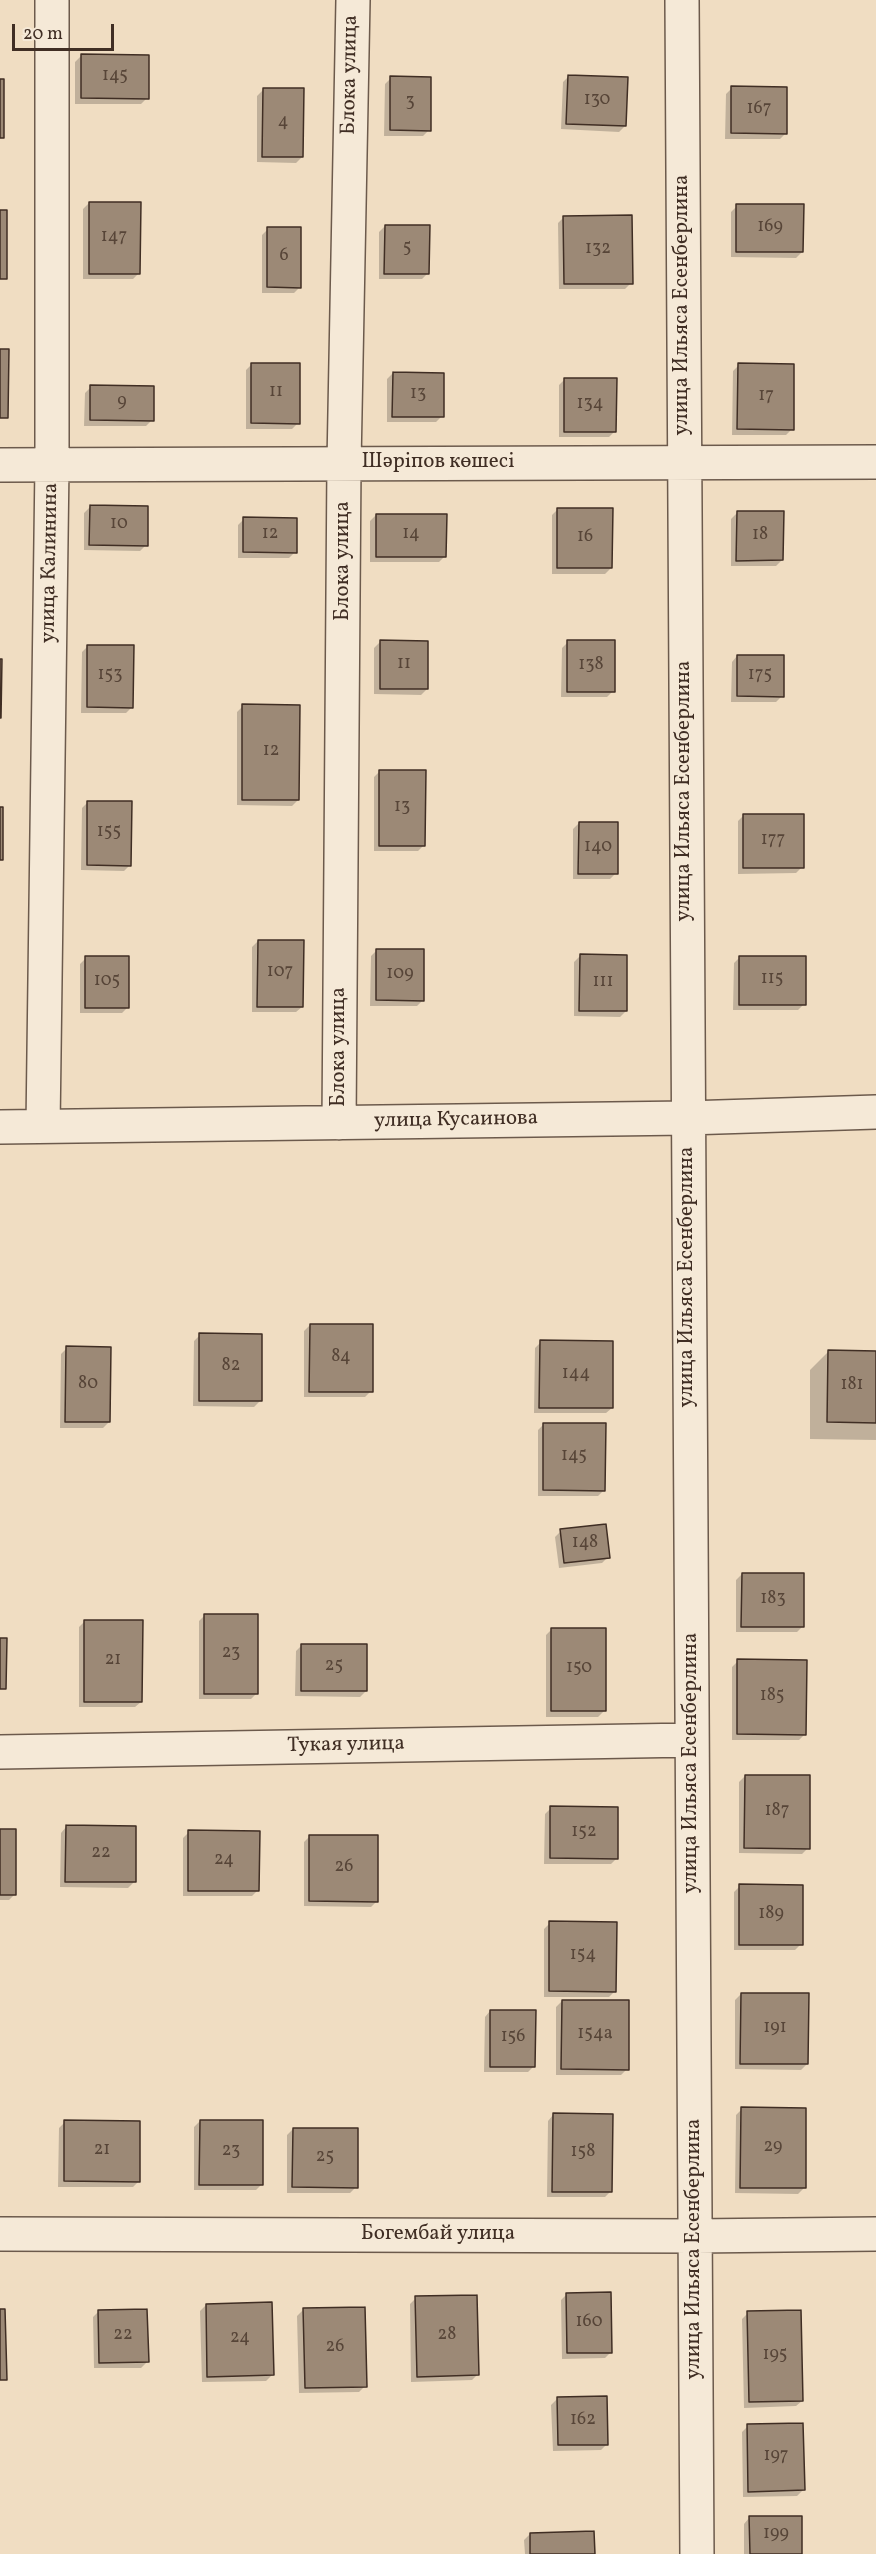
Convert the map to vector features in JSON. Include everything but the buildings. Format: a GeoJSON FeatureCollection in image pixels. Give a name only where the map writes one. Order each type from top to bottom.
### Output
{"type":"FeatureCollection","features":[{"type":"Feature","properties":{"kind":"street","name":"улица Калинина"},"geometry":{"type":"LineString","coordinates":[[43,1126],[52,465],[52,0]]}},
{"type":"Feature","properties":{"kind":"street","name":"Блока улица"},"geometry":{"type":"LineString","coordinates":[[339,1123],[344,464],[352,0]]}},
{"type":"Feature","properties":{"kind":"street","name":"улица Ильяса Есенберлина"},"geometry":{"type":"LineString","coordinates":[[682,0],[697,2554]]}},
{"type":"Feature","properties":{"kind":"street","name":"Шәріпов көшесі"},"geometry":{"type":"LineString","coordinates":[[0,465],[876,462]]}},
{"type":"Feature","properties":{"kind":"street","name":"улица Кусаинова"},"geometry":{"type":"LineString","coordinates":[[0,1127],[687,1118],[876,1112]]}},
{"type":"Feature","properties":{"kind":"street","name":"Тукая улица"},"geometry":{"type":"LineString","coordinates":[[0,1752],[691,1740]]}},
{"type":"Feature","properties":{"kind":"street","name":"Богембай улица"},"geometry":{"type":"LineString","coordinates":[[0,2234],[695,2236],[876,2234]]}}]}
